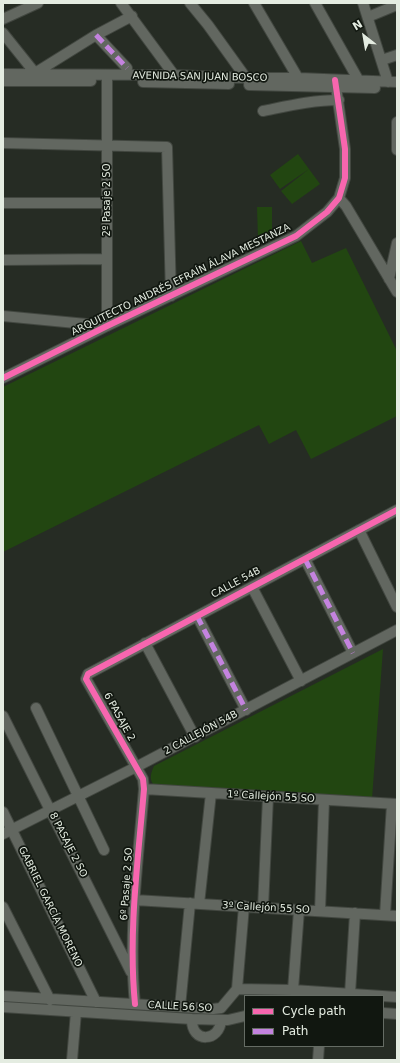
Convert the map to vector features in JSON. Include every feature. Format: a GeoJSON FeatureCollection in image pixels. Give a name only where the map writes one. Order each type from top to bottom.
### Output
{"type":"FeatureCollection","features":[{"type":"Feature","properties":{"kind":"street"},"geometry":{"type":"LineString","coordinates":[[3,19],[38,3]]}},
{"type":"Feature","properties":{"kind":"street"},"geometry":{"type":"LineString","coordinates":[[121,3],[177,79]]}},
{"type":"Feature","properties":{"kind":"street"},"geometry":{"type":"LineString","coordinates":[[190,3],[208,25],[249,82]]}},
{"type":"Feature","properties":{"kind":"street"},"geometry":{"type":"LineString","coordinates":[[254,3],[301,82]]}},
{"type":"Feature","properties":{"kind":"street"},"geometry":{"type":"LineString","coordinates":[[315,3],[358,81]]}},
{"type":"Feature","properties":{"kind":"street"},"geometry":{"type":"LineString","coordinates":[[363,3],[382,60],[393,82]]}},
{"type":"Feature","properties":{"kind":"street"},"geometry":{"type":"LineString","coordinates":[[368,18],[397,5]]}},
{"type":"Feature","properties":{"kind":"street"},"geometry":{"type":"LineString","coordinates":[[3,33],[34,77],[96,35],[132,16]]}},
{"type":"Feature","properties":{"kind":"street"},"geometry":{"type":"LineString","coordinates":[[96,35],[128,68]]}},
{"type":"Feature","properties":{"kind":"street"},"geometry":{"type":"LineString","coordinates":[[382,60],[397,55]]}},
{"type":"Feature","properties":{"kind":"street","name":"AVENIDA SAN JUAN BOSCO"},"geometry":{"type":"LineString","coordinates":[[3,74],[34,77],[301,82],[397,88]]}},
{"type":"Feature","properties":{"kind":"street","name":"AVENIDA SAN JUAN BOSCO"},"geometry":{"type":"LineString","coordinates":[[3,81],[34,77]]}},
{"type":"Feature","properties":{"kind":"street","name":"2º Pasaje 2 SO"},"geometry":{"type":"LineString","coordinates":[[107,78],[107,326]]}},
{"type":"Feature","properties":{"kind":"street","name":"AVENIDA SAN JUAN BOSCO"},"geometry":{"type":"LineString","coordinates":[[336,84],[358,81],[393,82]]}},
{"type":"Feature","properties":{"kind":"street","name":"ARQUITECTO ANDRÉS EFRAÍN ÁLAVA MESTANZA"},"geometry":{"type":"LineString","coordinates":[[3,378],[107,326],[296,236],[327,212],[339,198],[345,178],[345,149],[336,84]]}},
{"type":"Feature","properties":{"kind":"street"},"geometry":{"type":"LineString","coordinates":[[263,111],[306,103],[339,100]]}},
{"type":"Feature","properties":{"kind":"street"},"geometry":{"type":"LineString","coordinates":[[397,122],[397,150]]}},
{"type":"Feature","properties":{"kind":"street"},"geometry":{"type":"LineString","coordinates":[[3,143],[167,147],[171,296]]}},
{"type":"Feature","properties":{"kind":"street"},"geometry":{"type":"LineString","coordinates":[[339,198],[346,206],[397,292]]}},
{"type":"Feature","properties":{"kind":"street"},"geometry":{"type":"LineString","coordinates":[[3,203],[107,203]]}},
{"type":"Feature","properties":{"kind":"street"},"geometry":{"type":"LineString","coordinates":[[390,279],[397,242]]}},
{"type":"Feature","properties":{"kind":"street"},"geometry":{"type":"LineString","coordinates":[[3,260],[107,258]]}},
{"type":"Feature","properties":{"kind":"street"},"geometry":{"type":"LineString","coordinates":[[3,316],[107,326]]}},
{"type":"Feature","properties":{"kind":"street","name":"CALLE 54B"},"geometry":{"type":"LineString","coordinates":[[87,677],[88,674],[145,643],[397,510]]}},
{"type":"Feature","properties":{"kind":"street"},"geometry":{"type":"LineString","coordinates":[[358,530],[397,607]]}},
{"type":"Feature","properties":{"kind":"street"},"geometry":{"type":"LineString","coordinates":[[305,559],[353,653]]}},
{"type":"Feature","properties":{"kind":"street"},"geometry":{"type":"LineString","coordinates":[[252,587],[301,681]]}},
{"type":"Feature","properties":{"kind":"street"},"geometry":{"type":"LineString","coordinates":[[197,616],[246,710]]}},
{"type":"Feature","properties":{"kind":"street","name":"2 CALLEJÓN 54B"},"geometry":{"type":"LineString","coordinates":[[8,832],[136,768],[397,630]]}},
{"type":"Feature","properties":{"kind":"street"},"geometry":{"type":"LineString","coordinates":[[145,643],[195,736]]}},
{"type":"Feature","properties":{"kind":"street","name":"6 PASAJE 2"},"geometry":{"type":"LineString","coordinates":[[87,677],[86,679],[136,768]]}},
{"type":"Feature","properties":{"kind":"street"},"geometry":{"type":"LineString","coordinates":[[36,708],[104,850]]}},
{"type":"Feature","properties":{"kind":"street","name":"8 PASAJE 2 SO"},"geometry":{"type":"LineString","coordinates":[[3,716],[132,974]]}},
{"type":"Feature","properties":{"kind":"street","name":"6º Pasaje 2 SO"},"geometry":{"type":"LineString","coordinates":[[135,1004],[132,974],[135,900],[144,789],[143,779],[136,768]]}},
{"type":"Feature","properties":{"kind":"street","name":"1º Callejón 55 SO"},"geometry":{"type":"LineString","coordinates":[[144,789],[394,804]]}},
{"type":"Feature","properties":{"kind":"street"},"geometry":{"type":"LineString","coordinates":[[180,1007],[210,793]]}},
{"type":"Feature","properties":{"kind":"street"},"geometry":{"type":"LineString","coordinates":[[263,908],[268,797]]}},
{"type":"Feature","properties":{"kind":"street"},"geometry":{"type":"LineString","coordinates":[[320,911],[324,800]]}},
{"type":"Feature","properties":{"kind":"street"},"geometry":{"type":"LineString","coordinates":[[385,915],[394,804]]}},
{"type":"Feature","properties":{"kind":"street","name":"GABRIEL GARCÍA MORENO"},"geometry":{"type":"LineString","coordinates":[[3,812],[8,832],[96,1002]]}},
{"type":"Feature","properties":{"kind":"street","name":"3º Callejón 55 SO"},"geometry":{"type":"LineString","coordinates":[[135,900],[397,916]]}},
{"type":"Feature","properties":{"kind":"street"},"geometry":{"type":"LineString","coordinates":[[244,906],[237,989],[293,990],[374,995]]}},
{"type":"Feature","properties":{"kind":"street"},"geometry":{"type":"LineString","coordinates":[[3,907],[50,1000]]}},
{"type":"Feature","properties":{"kind":"street"},"geometry":{"type":"LineString","coordinates":[[293,990],[300,910]]}},
{"type":"Feature","properties":{"kind":"street"},"geometry":{"type":"LineString","coordinates":[[350,994],[356,913]]}},
{"type":"Feature","properties":{"kind":"street","name":"CALLE 56 SO"},"geometry":{"type":"LineString","coordinates":[[3,996],[213,1009],[221,1008],[237,989]]}},
{"type":"Feature","properties":{"kind":"street"},"geometry":{"type":"LineString","coordinates":[[384,995],[397,996]]}},
{"type":"Feature","properties":{"kind":"street"},"geometry":{"type":"LineString","coordinates":[[3,1007],[192,1019],[228,1020],[244,1016]]}},
{"type":"Feature","properties":{"kind":"street"},"geometry":{"type":"LineString","coordinates":[[72,1060],[76,1012]]}},
{"type":"Feature","properties":{"kind":"street"},"geometry":{"type":"LineString","coordinates":[[384,1013],[397,1014]]}},
{"type":"Feature","properties":{"kind":"street"},"geometry":{"type":"LineString","coordinates":[[192,1019],[193,1031],[197,1035],[205,1037],[213,1036],[218,1032],[222,1020]]}},
{"type":"Feature","properties":{"kind":"street"},"geometry":{"type":"LineString","coordinates":[[318,1060],[319,1047]]}},
{"type":"Feature","properties":{"kind":"green space"},"geometry":{"type":"Polygon","coordinates":[[[298,154],[309,169],[280,189],[270,175],[298,154]]]}},
{"type":"Feature","properties":{"kind":"green space"},"geometry":{"type":"Polygon","coordinates":[[[309,169],[320,184],[292,204],[281,191],[309,169]]]}},
{"type":"Feature","properties":{"kind":"green space"},"geometry":{"type":"Polygon","coordinates":[[[257,207],[272,207],[272,239],[258,239],[257,207]]]}},
{"type":"Feature","properties":{"kind":"green space"},"geometry":{"type":"Polygon","coordinates":[[[301,241],[312,263],[346,248],[397,351],[397,416],[311,459],[296,430],[269,444],[259,425],[3,552],[3,387],[301,241]]]}},
{"type":"Feature","properties":{"kind":"green space"},"geometry":{"type":"Polygon","coordinates":[[[383,649],[372,799],[153,784],[151,775],[154,766],[383,649]]]}},
{"type":"Feature","properties":{"kind":"marked path"},"geometry":{"type":"LineString","coordinates":[[96,35],[127,68]]}},
{"type":"Feature","properties":{"kind":"marked path"},"geometry":{"type":"LineString","coordinates":[[305,559],[353,653]]}},
{"type":"Feature","properties":{"kind":"marked path"},"geometry":{"type":"LineString","coordinates":[[197,616],[246,710]]}},
{"type":"Feature","properties":{"kind":"cycle path"},"geometry":{"type":"LineString","coordinates":[[3,378],[107,326],[296,236],[327,212],[339,198],[345,178],[345,149],[335,80]]}},
{"type":"Feature","properties":{"kind":"cycle path"},"geometry":{"type":"LineString","coordinates":[[135,1004],[133,977],[133,924],[144,789],[143,779],[86,679],[88,674],[397,510]]}}]}
